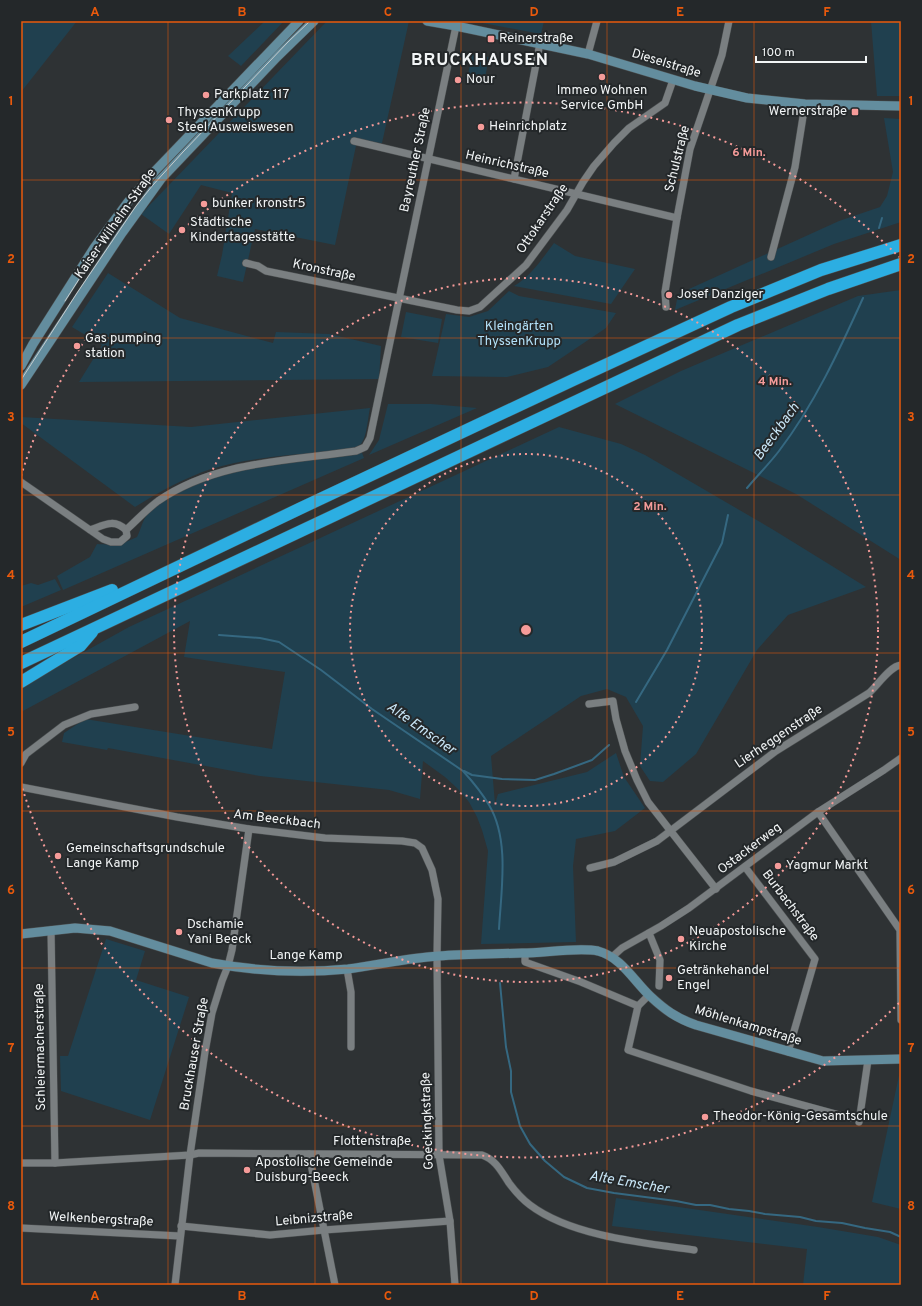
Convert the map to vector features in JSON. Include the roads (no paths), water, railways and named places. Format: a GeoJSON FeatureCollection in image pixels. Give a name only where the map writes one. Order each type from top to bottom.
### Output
{"type":"FeatureCollection","features":[{"type":"Feature","properties":{"kind":"highway"},"geometry":{"type":"LineString","coordinates":[[21,642],[152,578],[732,307],[821,270],[901,245]]}},
{"type":"Feature","properties":{"kind":"highway"},"geometry":{"type":"LineString","coordinates":[[21,663],[738,325],[828,289],[901,264]]}},
{"type":"Feature","properties":{"kind":"highway"},"geometry":{"type":"LineString","coordinates":[[21,625],[112,590],[152,578]]}},
{"type":"Feature","properties":{"kind":"highway"},"geometry":{"type":"LineString","coordinates":[[21,682],[80,646],[96,628]]}},
{"type":"Feature","properties":{"kind":"street","name":"Kaiser-Wilhelm-Straße"},"geometry":{"type":"LineString","coordinates":[[21,366],[94,248],[128,202],[155,171],[299,21]]}},
{"type":"Feature","properties":{"kind":"street","name":"Kaiser-Wilhelm-Straße"},"geometry":{"type":"LineString","coordinates":[[21,385],[122,232],[161,179],[277,57],[314,21]]}},
{"type":"Feature","properties":{"kind":"street","name":"Dieselstraße"},"geometry":{"type":"LineString","coordinates":[[427,21],[588,54],[710,91],[747,98],[805,104],[901,106]]}},
{"type":"Feature","properties":{"kind":"street"},"geometry":{"type":"LineString","coordinates":[[588,54],[597,21]]}},
{"type":"Feature","properties":{"kind":"street","name":"Schulstraße"},"geometry":{"type":"LineString","coordinates":[[666,307],[665,292],[690,149],[722,55],[729,21]]}},
{"type":"Feature","properties":{"kind":"street","name":"Bayreuther Straße"},"geometry":{"type":"LineString","coordinates":[[126,530],[157,502],[181,487],[202,477],[260,462],[350,452],[365,447],[370,438],[456,26]]}},
{"type":"Feature","properties":{"kind":"street"},"geometry":{"type":"LineString","coordinates":[[514,179],[540,43]]}},
{"type":"Feature","properties":{"kind":"street","name":"Ottokarstraße"},"geometry":{"type":"LineString","coordinates":[[399,298],[458,310],[469,311],[480,307],[526,265],[567,210],[594,166],[614,143],[629,128],[666,103],[673,80]]}},
{"type":"Feature","properties":{"kind":"street"},"geometry":{"type":"LineString","coordinates":[[771,257],[795,167],[805,104]]}},
{"type":"Feature","properties":{"kind":"street","name":"Heinrichstraße"},"geometry":{"type":"LineString","coordinates":[[354,141],[677,218]]}},
{"type":"Feature","properties":{"kind":"street","name":"Kronstraße"},"geometry":{"type":"LineString","coordinates":[[246,263],[258,266],[266,271],[399,298]]}},
{"type":"Feature","properties":{"kind":"street"},"geometry":{"type":"LineString","coordinates":[[21,482],[90,530],[103,539],[111,542],[120,542],[127,536],[126,530],[121,524],[112,523],[90,530]]}},
{"type":"Feature","properties":{"kind":"street","name":"Lierheggenstraße"},"geometry":{"type":"LineString","coordinates":[[590,868],[614,862],[657,841],[776,751],[869,693],[878,686],[891,669],[901,665]]}},
{"type":"Feature","properties":{"kind":"street"},"geometry":{"type":"LineString","coordinates":[[589,704],[613,701],[616,719],[625,751],[648,802],[716,889]]}},
{"type":"Feature","properties":{"kind":"street"},"geometry":{"type":"LineString","coordinates":[[21,763],[26,754],[64,725],[91,714],[135,707]]}},
{"type":"Feature","properties":{"kind":"street","name":"Ostackerweg"},"geometry":{"type":"LineString","coordinates":[[612,957],[622,948],[689,908],[746,868],[818,812],[901,758]]}},
{"type":"Feature","properties":{"kind":"street","name":"Am Beeckbach"},"geometry":{"type":"LineString","coordinates":[[21,787],[177,818],[249,829],[325,838],[402,841],[415,844],[422,848],[432,870],[438,899],[437,956]]}},
{"type":"Feature","properties":{"kind":"street"},"geometry":{"type":"LineString","coordinates":[[818,812],[900,930],[901,1020]]}},
{"type":"Feature","properties":{"kind":"street","name":"Bruckhauser Straße"},"geometry":{"type":"LineString","coordinates":[[175,1285],[190,1155],[205,1052],[212,1013],[232,950],[249,829]]}},
{"type":"Feature","properties":{"kind":"street","name":"Burbachstraße"},"geometry":{"type":"LineString","coordinates":[[746,868],[815,959],[788,1052]]}},
{"type":"Feature","properties":{"kind":"street","name":"Lange Kamp"},"geometry":{"type":"LineString","coordinates":[[21,934],[75,928],[110,931],[212,963],[228,966],[303,970],[347,969],[437,956],[587,950],[599,952],[612,957]]}},
{"type":"Feature","properties":{"kind":"street","name":"Schleiermacherstraße"},"geometry":{"type":"LineString","coordinates":[[51,930],[55,1163]]}},
{"type":"Feature","properties":{"kind":"street"},"geometry":{"type":"LineString","coordinates":[[649,933],[660,960],[659,986]]}},
{"type":"Feature","properties":{"kind":"street"},"geometry":{"type":"LineString","coordinates":[[525,953],[525,962],[581,982],[638,1006]]}},
{"type":"Feature","properties":{"kind":"street","name":"Goeckingkstraße"},"geometry":{"type":"LineString","coordinates":[[437,956],[439,1155],[450,1221],[455,1285]]}},
{"type":"Feature","properties":{"kind":"street","name":"Möhlenkampstraße"},"geometry":{"type":"LineString","coordinates":[[612,957],[629,973],[648,995],[669,1013],[696,1025],[822,1061],[901,1059]]}},
{"type":"Feature","properties":{"kind":"street"},"geometry":{"type":"LineString","coordinates":[[347,969],[351,992],[351,1047]]}},
{"type":"Feature","properties":{"kind":"street"},"geometry":{"type":"LineString","coordinates":[[648,995],[638,1006],[628,1050],[751,1090],[850,1118]]}},
{"type":"Feature","properties":{"kind":"street"},"geometry":{"type":"LineString","coordinates":[[858,1122],[868,1060]]}},
{"type":"Feature","properties":{"kind":"street","name":"Flottenstraße"},"geometry":{"type":"LineString","coordinates":[[21,1163],[55,1163],[190,1155],[199,1153],[476,1154],[487,1157],[493,1161],[516,1191],[530,1204],[563,1222],[627,1240],[694,1250]]}},
{"type":"Feature","properties":{"kind":"street"},"geometry":{"type":"LineString","coordinates":[[309,1154],[335,1285]]}},
{"type":"Feature","properties":{"kind":"street","name":"Leibnizstraße"},"geometry":{"type":"LineString","coordinates":[[181,1226],[270,1235],[450,1221]]}},
{"type":"Feature","properties":{"kind":"street","name":"Welkenbergstraße"},"geometry":{"type":"LineString","coordinates":[[21,1228],[180,1236]]}},
{"type":"Feature","properties":{"kind":"waterway","name":"Beeckbach"},"geometry":{"type":"LineString","coordinates":[[879,228],[882,218]]}},
{"type":"Feature","properties":{"kind":"waterway","name":"Beeckbach"},"geometry":{"type":"LineString","coordinates":[[747,488],[779,451],[804,415],[835,358],[863,298]]}},
{"type":"Feature","properties":{"kind":"waterway","name":"Beeckbach"},"geometry":{"type":"LineString","coordinates":[[636,702],[667,650],[722,543],[728,515]]}},
{"type":"Feature","properties":{"kind":"waterway","name":"Alte Emscher"},"geometry":{"type":"LineString","coordinates":[[219,635],[260,638],[279,642],[321,670],[372,709],[463,771],[489,805],[496,819],[500,834],[503,866],[499,929]]}},
{"type":"Feature","properties":{"kind":"waterway","name":"Beeckbach"},"geometry":{"type":"LineString","coordinates":[[464,771],[472,775],[502,779],[535,780],[592,760],[609,745]]}},
{"type":"Feature","properties":{"kind":"waterway","name":"Alte Emscher"},"geometry":{"type":"LineString","coordinates":[[500,983],[506,1047],[511,1071],[511,1092],[520,1126],[530,1144],[545,1161],[564,1177],[587,1188],[614,1193],[696,1205],[710,1205],[765,1214],[800,1217],[816,1221],[842,1223],[890,1232],[901,1237]]}},
{"type":"Feature","properties":{"kind":"tram line"},"geometry":{"type":"LineString","coordinates":[[21,380],[77,293],[136,206],[183,152],[310,21]]}},
{"type":"Feature","properties":{"kind":"tram line"},"geometry":{"type":"LineString","coordinates":[[65,301],[99,248],[132,202]]}},
{"type":"Feature","properties":{"kind":"place","name":"Reinerstraße"},"geometry":{"type":"Point","coordinates":[491,39]}},
{"type":"Feature","properties":{"kind":"place","name":"Immeo Wohnen Service GmbH"},"geometry":{"type":"Point","coordinates":[602,77]}},
{"type":"Feature","properties":{"kind":"place","name":"Nour"},"geometry":{"type":"Point","coordinates":[458,80]}},
{"type":"Feature","properties":{"kind":"place","name":"Parkplatz 117"},"geometry":{"type":"Point","coordinates":[206,95]}},
{"type":"Feature","properties":{"kind":"place","name":"Wernerstraße"},"geometry":{"type":"Point","coordinates":[855,112]}},
{"type":"Feature","properties":{"kind":"place","name":"ThyssenKrupp Steel Ausweiswesen"},"geometry":{"type":"Point","coordinates":[169,120]}},
{"type":"Feature","properties":{"kind":"place","name":"Heinrichplatz"},"geometry":{"type":"Point","coordinates":[481,127]}},
{"type":"Feature","properties":{"kind":"place","name":"bunker kronstr5"},"geometry":{"type":"Point","coordinates":[204,204]}},
{"type":"Feature","properties":{"kind":"place","name":"Städtische Kindertagesstätte"},"geometry":{"type":"Point","coordinates":[182,230]}},
{"type":"Feature","properties":{"kind":"place","name":"Josef Danziger"},"geometry":{"type":"Point","coordinates":[669,295]}},
{"type":"Feature","properties":{"kind":"place","name":"Gas pumping station"},"geometry":{"type":"Point","coordinates":[77,346]}},
{"type":"Feature","properties":{"kind":"place","name":"Gemeinschaftsgrundschule Lange Kamp"},"geometry":{"type":"Point","coordinates":[58,856]}},
{"type":"Feature","properties":{"kind":"place","name":"Yagmur Markt"},"geometry":{"type":"Point","coordinates":[778,866]}},
{"type":"Feature","properties":{"kind":"place","name":"Dschamie Yani Beeck"},"geometry":{"type":"Point","coordinates":[179,932]}},
{"type":"Feature","properties":{"kind":"place","name":"Neuapostolische Kirche"},"geometry":{"type":"Point","coordinates":[681,939]}},
{"type":"Feature","properties":{"kind":"place","name":"Getränkehandel Engel"},"geometry":{"type":"Point","coordinates":[669,978]}},
{"type":"Feature","properties":{"kind":"place","name":"Theodor-König-Gesamtschule"},"geometry":{"type":"Point","coordinates":[705,1117]}},
{"type":"Feature","properties":{"kind":"place","name":"Apostolische Gemeinde Duisburg-Beeck"},"geometry":{"type":"Point","coordinates":[247,1170]}},
{"type":"Feature","properties":{"kind":"district","name":"BRUCKHAUSEN"},"geometry":{"type":"Point","coordinates":[480,61]}},
{"type":"Feature","properties":{"kind":"park label","name":"Kleingärten ThyssenKrupp"},"geometry":{"type":"Point","coordinates":[519,334]}}]}
